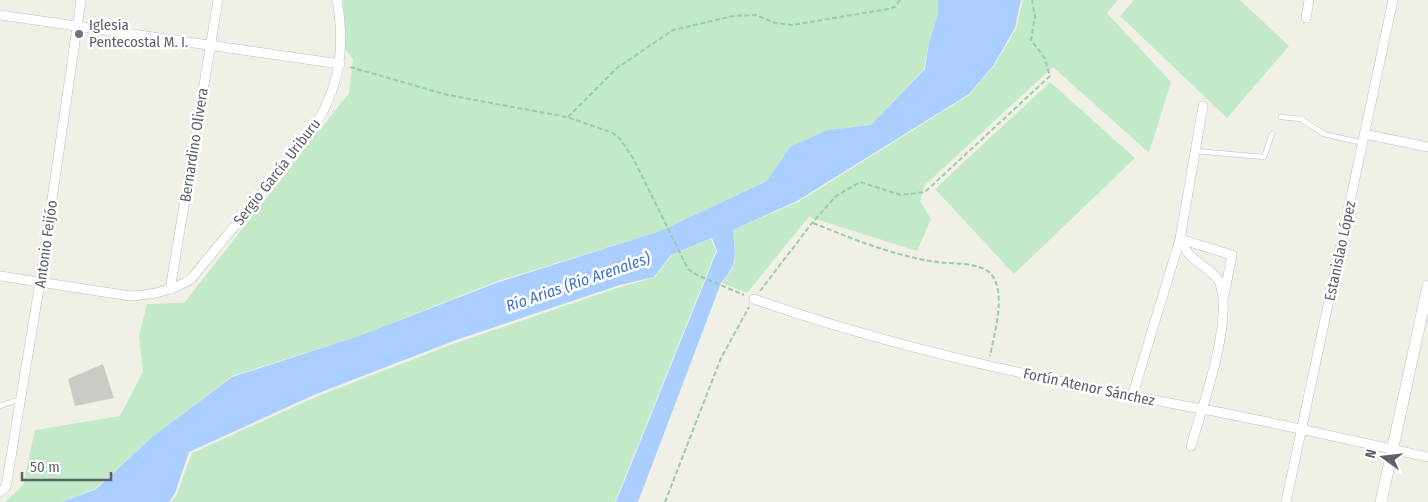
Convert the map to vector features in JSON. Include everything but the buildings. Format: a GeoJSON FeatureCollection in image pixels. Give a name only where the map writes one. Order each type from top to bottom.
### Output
{"type":"FeatureCollection","features":[{"type":"Feature","properties":{"kind":"street","name":"Antonio Feijóo"},"geometry":{"type":"LineString","coordinates":[[3,490],[21,398],[40,282],[80,0]]}},
{"type":"Feature","properties":{"kind":"street","name":"Bernardino Olivera"},"geometry":{"type":"LineString","coordinates":[[170,290],[218,0]]}},
{"type":"Feature","properties":{"kind":"street","name":"Sergio García Uriburu"},"geometry":{"type":"LineString","coordinates":[[0,276],[130,296],[170,290],[191,279],[312,132],[334,92],[340,64],[337,0]]}},
{"type":"Feature","properties":{"kind":"street"},"geometry":{"type":"LineString","coordinates":[[1306,18],[1309,0]]}},
{"type":"Feature","properties":{"kind":"street","name":"Estanislao López"},"geometry":{"type":"LineString","coordinates":[[1286,502],[1393,0]]}},
{"type":"Feature","properties":{"kind":"street"},"geometry":{"type":"LineString","coordinates":[[0,15],[340,64]]}},
{"type":"Feature","properties":{"kind":"street"},"geometry":{"type":"LineString","coordinates":[[1132,397],[1180,239],[1203,106]]}},
{"type":"Feature","properties":{"kind":"street"},"geometry":{"type":"LineString","coordinates":[[1364,138],[1428,146]]}},
{"type":"Feature","properties":{"kind":"street"},"geometry":{"type":"LineString","coordinates":[[1180,239],[1190,255],[1218,280],[1223,300]]}},
{"type":"Feature","properties":{"kind":"street"},"geometry":{"type":"LineString","coordinates":[[1180,239],[1232,255],[1223,300],[1220,345],[1191,446]]}},
{"type":"Feature","properties":{"kind":"street"},"geometry":{"type":"LineString","coordinates":[[1381,502],[1428,286]]}},
{"type":"Feature","properties":{"kind":"street","name":"Fortín Atenor Sánchez"},"geometry":{"type":"LineString","coordinates":[[754,299],[832,325],[988,365],[1132,397],[1202,409],[1428,457]]}},
{"type":"Feature","properties":{"kind":"lane"},"geometry":{"type":"LineString","coordinates":[[1281,117],[1300,119],[1324,134],[1364,138]]}},
{"type":"Feature","properties":{"kind":"lane"},"geometry":{"type":"LineString","coordinates":[[1195,151],[1264,158],[1272,134]]}},
{"type":"Feature","properties":{"kind":"lane"},"geometry":{"type":"LineString","coordinates":[[0,406],[21,398]]}},
{"type":"Feature","properties":{"kind":"path"},"geometry":{"type":"LineString","coordinates":[[567,117],[618,68],[673,30],[706,21],[756,15],[775,23],[792,25],[888,10],[895,7],[900,0]]}},
{"type":"Feature","properties":{"kind":"path"},"geometry":{"type":"LineString","coordinates":[[665,502],[721,358],[754,299],[812,223],[836,196],[860,182],[901,195],[925,192],[1050,76],[1044,58],[1031,40],[1035,17],[1032,0]]}},
{"type":"Feature","properties":{"kind":"path"},"geometry":{"type":"LineString","coordinates":[[340,64],[448,95],[567,117],[606,129],[620,139],[633,158],[688,269],[696,275],[754,299]]}},
{"type":"Feature","properties":{"kind":"path"},"geometry":{"type":"LineString","coordinates":[[812,223],[869,245],[923,260],[978,267],[992,275],[999,292],[988,365]]}},
{"type":"Feature","properties":{"kind":"green space"},"geometry":{"type":"Polygon","coordinates":[[[343,0],[938,0],[938,14],[929,41],[924,69],[871,125],[827,130],[790,147],[767,181],[660,231],[495,282],[359,336],[232,376],[152,437],[96,488],[61,502],[5,502],[23,485],[35,430],[120,416],[143,372],[139,336],[147,304],[184,303],[349,93],[353,59],[345,49],[343,0]]]}},
{"type":"Feature","properties":{"kind":"green space"},"geometry":{"type":"Polygon","coordinates":[[[1023,0],[1118,0],[1107,13],[1171,82],[1149,153],[1053,67],[925,185],[920,201],[931,219],[917,251],[809,217],[747,293],[722,283],[734,264],[735,246],[733,230],[798,202],[969,95],[994,66],[1016,29],[1023,0]]]}},
{"type":"Feature","properties":{"kind":"green space"},"geometry":{"type":"Polygon","coordinates":[[[1134,0],[1240,0],[1289,46],[1227,118],[1120,16],[1134,0]]]}},
{"type":"Feature","properties":{"kind":"green space"},"geometry":{"type":"Polygon","coordinates":[[[1050,82],[1135,158],[1014,274],[935,189],[1050,82]]]}},
{"type":"Feature","properties":{"kind":"green space"},"geometry":{"type":"Polygon","coordinates":[[[711,239],[716,251],[615,502],[171,502],[177,494],[192,453],[318,396],[453,344],[617,288],[655,277],[672,255],[711,239]]]}},
{"type":"Feature","properties":{"kind":"water","name":"Río Arias (Río Arenales)"},"geometry":{"type":"Polygon","coordinates":[[[938,0],[1021,0],[1015,28],[993,66],[969,94],[797,201],[733,230],[735,252],[731,270],[721,283],[638,502],[616,502],[717,251],[712,238],[671,255],[654,277],[620,285],[456,340],[316,394],[189,452],[175,493],[169,502],[62,502],[96,489],[152,437],[232,377],[359,336],[496,283],[660,231],[767,181],[790,147],[827,130],[871,125],[925,69],[929,42],[938,14],[938,0]]]}},
{"type":"Feature","properties":{"kind":"place","name":"Iglesia Pentecostal M. I."},"geometry":{"type":"Point","coordinates":[79,34]}}]}
